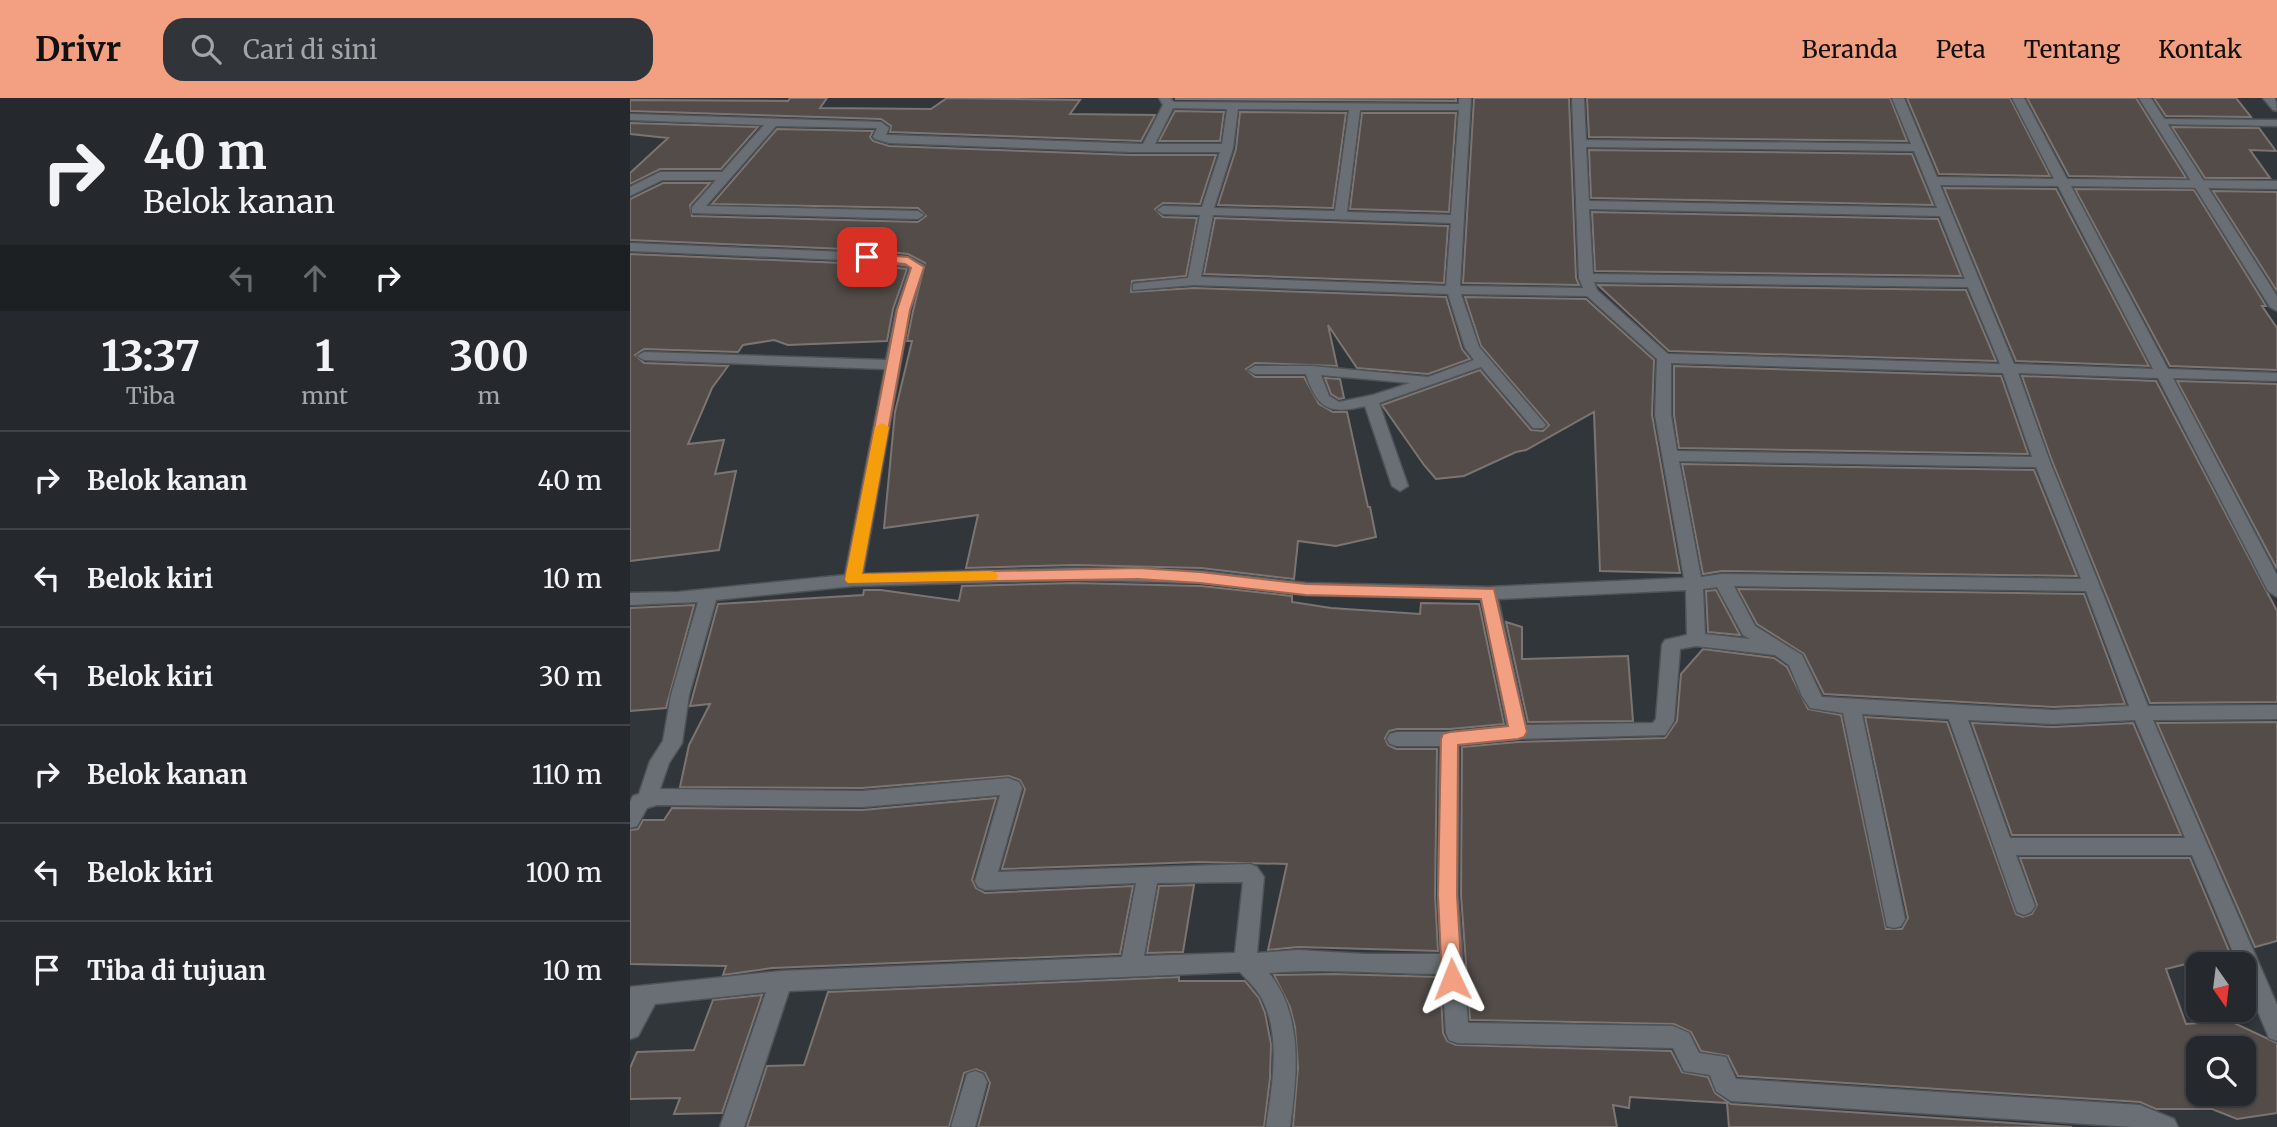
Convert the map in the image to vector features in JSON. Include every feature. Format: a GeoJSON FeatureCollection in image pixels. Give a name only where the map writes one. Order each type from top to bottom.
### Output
{"type":"FeatureCollection","features":[{"type":"Feature","properties":{"kind":"street"},"geometry":{"type":"LineString","coordinates":[[1578,98],[1588,285],[1664,358],[2008,366],[2277,377]]}},
{"type":"Feature","properties":{"kind":"street"},"geometry":{"type":"LineString","coordinates":[[1898,98],[2008,366],[2042,462],[2141,713],[2277,1031]]}},
{"type":"Feature","properties":{"kind":"street"},"geometry":{"type":"LineString","coordinates":[[2018,98],[2277,591]]}},
{"type":"Feature","properties":{"kind":"street"},"geometry":{"type":"LineString","coordinates":[[2145,98],[2277,307]]}},
{"type":"Feature","properties":{"kind":"street"},"geometry":{"type":"LineString","coordinates":[[2269,98],[2277,108]]}},
{"type":"Feature","properties":{"kind":"street"},"geometry":{"type":"LineString","coordinates":[[1147,148],[1167,102],[1233,106],[1355,107],[1464,103],[1453,290],[1468,341],[1475,354],[1484,360],[1538,425]]}},
{"type":"Feature","properties":{"kind":"street"},"geometry":{"type":"LineString","coordinates":[[1194,281],[1207,211],[1227,148],[1233,106]]}},
{"type":"Feature","properties":{"kind":"street"},"geometry":{"type":"LineString","coordinates":[[1341,214],[1355,107]]}},
{"type":"Feature","properties":{"kind":"street"},"geometry":{"type":"LineString","coordinates":[[630,117],[881,125],[883,128],[878,137],[889,139],[1147,148],[1227,148]]}},
{"type":"Feature","properties":{"kind":"street"},"geometry":{"type":"LineString","coordinates":[[770,122],[696,211],[918,215]]}},
{"type":"Feature","properties":{"kind":"street"},"geometry":{"type":"LineString","coordinates":[[2161,122],[2277,123]]}},
{"type":"Feature","properties":{"kind":"street"},"geometry":{"type":"LineString","coordinates":[[1581,143],[1919,148]]}},
{"type":"Feature","properties":{"kind":"street"},"geometry":{"type":"LineString","coordinates":[[630,192],[660,176],[726,176]]}},
{"type":"Feature","properties":{"kind":"street"},"geometry":{"type":"LineString","coordinates":[[1933,181],[2277,185]]}},
{"type":"Feature","properties":{"kind":"street"},"geometry":{"type":"LineString","coordinates":[[1584,205],[1944,212]]}},
{"type":"Feature","properties":{"kind":"street"},"geometry":{"type":"LineString","coordinates":[[1163,210],[1456,219]]}},
{"type":"Feature","properties":{"kind":"street"},"geometry":{"type":"LineString","coordinates":[[630,247],[867,257],[916,264],[918,267],[903,310],[853,580]]}},
{"type":"Feature","properties":{"kind":"street"},"geometry":{"type":"LineString","coordinates":[[1138,287],[1194,281],[1453,290],[1588,285],[1973,283]]}},
{"type":"Feature","properties":{"kind":"street"},"geometry":{"type":"LineString","coordinates":[[644,356],[894,365]]}},
{"type":"Feature","properties":{"kind":"street"},"geometry":{"type":"LineString","coordinates":[[1664,358],[1663,415],[1694,584],[1696,639]]}},
{"type":"Feature","properties":{"kind":"street"},"geometry":{"type":"LineString","coordinates":[[1312,370],[1320,393],[1327,403],[1335,407],[1348,407],[1371,402],[1484,360]]}},
{"type":"Feature","properties":{"kind":"street"},"geometry":{"type":"LineString","coordinates":[[1255,370],[1312,370],[1427,380]]}},
{"type":"Feature","properties":{"kind":"street"},"geometry":{"type":"LineString","coordinates":[[1371,402],[1400,486]]}},
{"type":"Feature","properties":{"kind":"street"},"geometry":{"type":"LineString","coordinates":[[1669,456],[2042,462]]}},
{"type":"Feature","properties":{"kind":"street"},"geometry":{"type":"LineString","coordinates":[[630,599],[853,580],[1138,574],[1200,577],[1306,589],[1488,593],[1694,584],[1722,580],[2092,585]]}},
{"type":"Feature","properties":{"kind":"street"},"geometry":{"type":"LineString","coordinates":[[1722,580],[1749,630],[1796,660],[1808,683],[1811,696],[1817,703],[2053,717],[2277,712]]}},
{"type":"Feature","properties":{"kind":"street"},"geometry":{"type":"LineString","coordinates":[[1488,593],[1518,732]]}},
{"type":"Feature","properties":{"kind":"street"},"geometry":{"type":"LineString","coordinates":[[647,799],[660,761],[672,743],[680,695],[709,594]]}},
{"type":"Feature","properties":{"kind":"street"},"geometry":{"type":"LineString","coordinates":[[1397,739],[1450,739],[1518,732],[1648,732],[1660,729],[1666,714],[1671,645],[1696,639],[1784,650]]}},
{"type":"Feature","properties":{"kind":"street"},"geometry":{"type":"LineString","coordinates":[[1851,706],[1894,919]]}},
{"type":"Feature","properties":{"kind":"street"},"geometry":{"type":"LineString","coordinates":[[1956,712],[2024,906]]}},
{"type":"Feature","properties":{"kind":"street"},"geometry":{"type":"LineString","coordinates":[[1450,739],[1448,895],[1457,1033],[1673,1037],[1681,1040],[1692,1063],[1718,1065],[1724,1083],[1731,1090],[2140,1116],[2166,1127]]}},
{"type":"Feature","properties":{"kind":"street"},"geometry":{"type":"LineString","coordinates":[[630,820],[640,802],[647,799],[862,799],[1008,786],[1012,788],[985,881],[1250,873],[1254,877],[1245,962],[1270,991],[1281,1023],[1283,1057],[1278,1127]]}},
{"type":"Feature","properties":{"kind":"street"},"geometry":{"type":"LineString","coordinates":[[2003,846],[2198,847]]}},
{"type":"Feature","properties":{"kind":"street"},"geometry":{"type":"LineString","coordinates":[[1131,966],[1148,874]]}},
{"type":"Feature","properties":{"kind":"street"},"geometry":{"type":"LineString","coordinates":[[630,1029],[639,996],[780,981],[1298,960],[1365,964],[1452,964]]}},
{"type":"Feature","properties":{"kind":"street"},"geometry":{"type":"LineString","coordinates":[[733,1127],[780,981]]}},
{"type":"Feature","properties":{"kind":"street"},"geometry":{"type":"LineString","coordinates":[[963,1127],[975,1082]]}},
{"type":"Feature","properties":{"kind":"building"},"geometry":{"type":"Polygon","coordinates":[[[790,98],[827,98],[820,108],[931,109],[947,98],[1080,100],[1070,114],[1155,115],[1141,141],[890,132],[891,126],[881,119],[630,111],[630,100],[788,101],[790,98]]]}},
{"type":"Feature","properties":{"kind":"building"},"geometry":{"type":"Polygon","coordinates":[[[1456,98],[1456,101],[1176,99],[1456,98]]]}},
{"type":"Feature","properties":{"kind":"building"},"geometry":{"type":"Polygon","coordinates":[[[1474,98],[1569,98],[1576,278],[1579,285],[1463,283],[1474,98]]]}},
{"type":"Feature","properties":{"kind":"building"},"geometry":{"type":"Polygon","coordinates":[[[1587,98],[1890,98],[1907,141],[1589,137],[1587,98]]]}},
{"type":"Feature","properties":{"kind":"building"},"geometry":{"type":"Polygon","coordinates":[[[1907,98],[2010,98],[2050,176],[1939,174],[1907,98]]]}},
{"type":"Feature","properties":{"kind":"building"},"geometry":{"type":"Polygon","coordinates":[[[2027,98],[2136,98],[2186,178],[2069,176],[2027,98]]]}},
{"type":"Feature","properties":{"kind":"building"},"geometry":{"type":"Polygon","coordinates":[[[2154,98],[2236,98],[2251,117],[2166,116],[2154,98]]]}},
{"type":"Feature","properties":{"kind":"building"},"geometry":{"type":"Polygon","coordinates":[[[1175,111],[1224,112],[1220,141],[1159,141],[1175,111]]]}},
{"type":"Feature","properties":{"kind":"building"},"geometry":{"type":"Polygon","coordinates":[[[1240,112],[1346,113],[1333,208],[1218,205],[1236,149],[1240,112]]]}},
{"type":"Feature","properties":{"kind":"building"},"geometry":{"type":"Polygon","coordinates":[[[1362,113],[1456,113],[1449,212],[1350,209],[1362,113]]]}},
{"type":"Feature","properties":{"kind":"building"},"geometry":{"type":"Polygon","coordinates":[[[630,123],[758,127],[721,169],[660,169],[630,184],[630,173],[668,138],[630,134],[630,123]]]}},
{"type":"Feature","properties":{"kind":"building"},"geometry":{"type":"Polygon","coordinates":[[[2172,127],[2259,128],[2276,151],[2250,150],[2270,178],[2205,178],[2172,127]]]}},
{"type":"Feature","properties":{"kind":"building"},"geometry":{"type":"Polygon","coordinates":[[[777,129],[873,131],[870,137],[873,141],[889,146],[1132,155],[1216,155],[1200,204],[1163,203],[1155,209],[1163,217],[1197,218],[1186,276],[1132,281],[1131,292],[1194,288],[1446,297],[1462,349],[1470,359],[1428,374],[1357,368],[1328,325],[1337,366],[1255,363],[1246,369],[1255,377],[1304,377],[1319,404],[1333,412],[1347,412],[1370,507],[1376,537],[1336,546],[1298,541],[1294,579],[1201,568],[1074,565],[966,568],[978,515],[884,528],[895,412],[912,341],[907,341],[925,263],[908,254],[867,250],[630,240],[630,199],[663,183],[710,183],[690,205],[692,216],[918,222],[926,216],[918,208],[712,204],[777,129]]]}},
{"type":"Feature","properties":{"kind":"building"},"geometry":{"type":"Polygon","coordinates":[[[1589,150],[1912,154],[1933,205],[1591,198],[1589,150]]]}},
{"type":"Feature","properties":{"kind":"building"},"geometry":{"type":"Polygon","coordinates":[[[1944,188],[2056,189],[2149,366],[2016,361],[1944,188]]]}},
{"type":"Feature","properties":{"kind":"building"},"geometry":{"type":"Polygon","coordinates":[[[2075,189],[2194,190],[2277,328],[2277,370],[2170,366],[2075,189]]]}},
{"type":"Feature","properties":{"kind":"building"},"geometry":{"type":"Polygon","coordinates":[[[2213,191],[2277,192],[2277,291],[2213,191]]]}},
{"type":"Feature","properties":{"kind":"building"},"geometry":{"type":"Polygon","coordinates":[[[1592,212],[1938,219],[1961,276],[1595,271],[1592,212]]]}},
{"type":"Feature","properties":{"kind":"building"},"geometry":{"type":"Polygon","coordinates":[[[1215,218],[1448,226],[1444,283],[1204,274],[1215,218]]]}},
{"type":"Feature","properties":{"kind":"building"},"geometry":{"type":"Polygon","coordinates":[[[630,254],[867,264],[907,269],[893,309],[887,341],[788,345],[774,340],[743,345],[738,352],[644,349],[635,355],[644,363],[728,366],[712,388],[688,444],[724,440],[715,474],[736,471],[719,550],[630,561],[630,254]]]}},
{"type":"Feature","properties":{"kind":"building"},"geometry":{"type":"Polygon","coordinates":[[[1598,285],[1966,290],[1996,361],[1669,351],[1598,285]]]}},
{"type":"Feature","properties":{"kind":"building"},"geometry":{"type":"Polygon","coordinates":[[[1465,297],[1586,299],[1654,360],[1652,415],[1680,573],[1600,571],[1594,412],[1526,450],[1464,476],[1436,479],[1424,465],[1382,405],[1480,370],[1531,430],[1543,431],[1549,425],[1481,346],[1465,297]]]}},
{"type":"Feature","properties":{"kind":"building"},"geometry":{"type":"Polygon","coordinates":[[[1674,366],[2001,376],[2028,454],[1679,448],[1674,415],[1674,366]]]}},
{"type":"Feature","properties":{"kind":"building"},"geometry":{"type":"Polygon","coordinates":[[[2022,376],[2156,381],[2277,611],[2277,702],[2150,703],[2052,461],[2022,376]]]}},
{"type":"Feature","properties":{"kind":"building"},"geometry":{"type":"Polygon","coordinates":[[[1325,378],[1340,379],[1344,398],[1339,399],[1331,394],[1325,378]]]}},
{"type":"Feature","properties":{"kind":"building"},"geometry":{"type":"Polygon","coordinates":[[[2177,381],[2277,384],[2277,569],[2177,381]]]}},
{"type":"Feature","properties":{"kind":"building"},"geometry":{"type":"Polygon","coordinates":[[[1682,464],[2034,470],[2077,576],[1722,571],[1703,574],[1682,464]]]}},
{"type":"Feature","properties":{"kind":"building"},"geometry":{"type":"Polygon","coordinates":[[[1074,583],[1201,586],[1292,596],[1292,602],[1331,608],[1420,614],[1421,603],[1479,604],[1504,724],[1450,729],[1397,729],[1389,731],[1385,738],[1388,745],[1396,749],[1437,749],[1435,895],[1438,951],[1298,947],[1268,950],[1287,864],[1198,862],[1002,869],[1025,789],[1020,780],[1009,776],[862,788],[680,787],[689,745],[710,704],[690,706],[718,604],[863,595],[864,590],[959,601],[962,586],[1074,583]]]}},
{"type":"Feature","properties":{"kind":"building"},"geometry":{"type":"Polygon","coordinates":[[[1738,589],[2084,594],[2125,704],[2053,707],[1824,694],[1804,654],[1757,624],[1738,589]]]}},
{"type":"Feature","properties":{"kind":"building"},"geometry":{"type":"Polygon","coordinates":[[[1716,590],[1740,635],[1708,632],[1706,591],[1716,590]]]}},
{"type":"Feature","properties":{"kind":"building"},"geometry":{"type":"Polygon","coordinates":[[[694,605],[666,708],[630,711],[630,608],[694,605]]]}},
{"type":"Feature","properties":{"kind":"building"},"geometry":{"type":"Polygon","coordinates":[[[1506,622],[1522,627],[1522,659],[1628,656],[1633,721],[1528,722],[1506,622]]]}},
{"type":"Feature","properties":{"kind":"building"},"geometry":{"type":"Polygon","coordinates":[[[1703,649],[1774,658],[1787,667],[1808,709],[1841,715],[1886,929],[1902,929],[1908,918],[1865,717],[1947,722],[2016,914],[2023,917],[2032,914],[2037,905],[2020,858],[2190,858],[2230,952],[2186,952],[2186,964],[2166,969],[2186,1024],[2232,1022],[2277,1043],[2277,1113],[2237,1119],[2212,1109],[2156,1109],[2140,1102],[1738,1076],[1728,1056],[1701,1051],[1691,1032],[1674,1024],[1470,1020],[1461,895],[1462,747],[1518,742],[1665,738],[1677,721],[1681,674],[1703,649]]]}},
{"type":"Feature","properties":{"kind":"building"},"geometry":{"type":"Polygon","coordinates":[[[2277,722],[2277,941],[2255,947],[2157,723],[2277,722]]]}},
{"type":"Feature","properties":{"kind":"building"},"geometry":{"type":"Polygon","coordinates":[[[1972,723],[2053,727],[2133,723],[2181,835],[2012,835],[1972,723]]]}},
{"type":"Feature","properties":{"kind":"building"},"geometry":{"type":"Polygon","coordinates":[[[996,798],[972,880],[976,888],[985,893],[1133,886],[1120,954],[772,968],[723,975],[726,966],[630,964],[630,830],[638,829],[643,820],[664,820],[672,808],[862,810],[996,798]]]}},
{"type":"Feature","properties":{"kind":"building"},"geometry":{"type":"Polygon","coordinates":[[[1194,885],[1183,952],[1147,953],[1159,886],[1194,885]]]}},
{"type":"Feature","properties":{"kind":"building"},"geometry":{"type":"Polygon","coordinates":[[[1274,975],[1440,977],[1443,1033],[1447,1041],[1456,1045],[1671,1051],[1682,1072],[1708,1077],[1715,1093],[1731,1104],[2072,1127],[1729,1127],[1727,1103],[1630,1097],[1629,1108],[1613,1105],[1617,1127],[1293,1127],[1298,1067],[1295,1027],[1290,1007],[1274,975]]]}},
{"type":"Feature","properties":{"kind":"building"},"geometry":{"type":"Polygon","coordinates":[[[1179,977],[1179,981],[1245,981],[1259,998],[1271,1044],[1264,1127],[978,1127],[990,1083],[985,1073],[976,1069],[964,1073],[949,1127],[747,1127],[767,1066],[804,1065],[828,992],[1179,977]]]}},
{"type":"Feature","properties":{"kind":"building"},"geometry":{"type":"Polygon","coordinates":[[[762,995],[722,1113],[674,1114],[680,1098],[630,1099],[630,1068],[637,1052],[694,1050],[713,1000],[762,995]]]}},
{"type":"Feature","properties":{"kind":"slow traffic"},"geometry":{"type":"LineString","coordinates":[[882,427],[853,580],[990,576]]}},
{"type":"Feature","properties":{"kind":"route"},"geometry":{"type":"LineString","coordinates":[[867,257],[908,261],[918,267],[903,310],[898,349],[853,580],[1138,574],[1200,577],[1306,589],[1488,593],[1518,732],[1450,739],[1448,895],[1452,979]]}}]}
